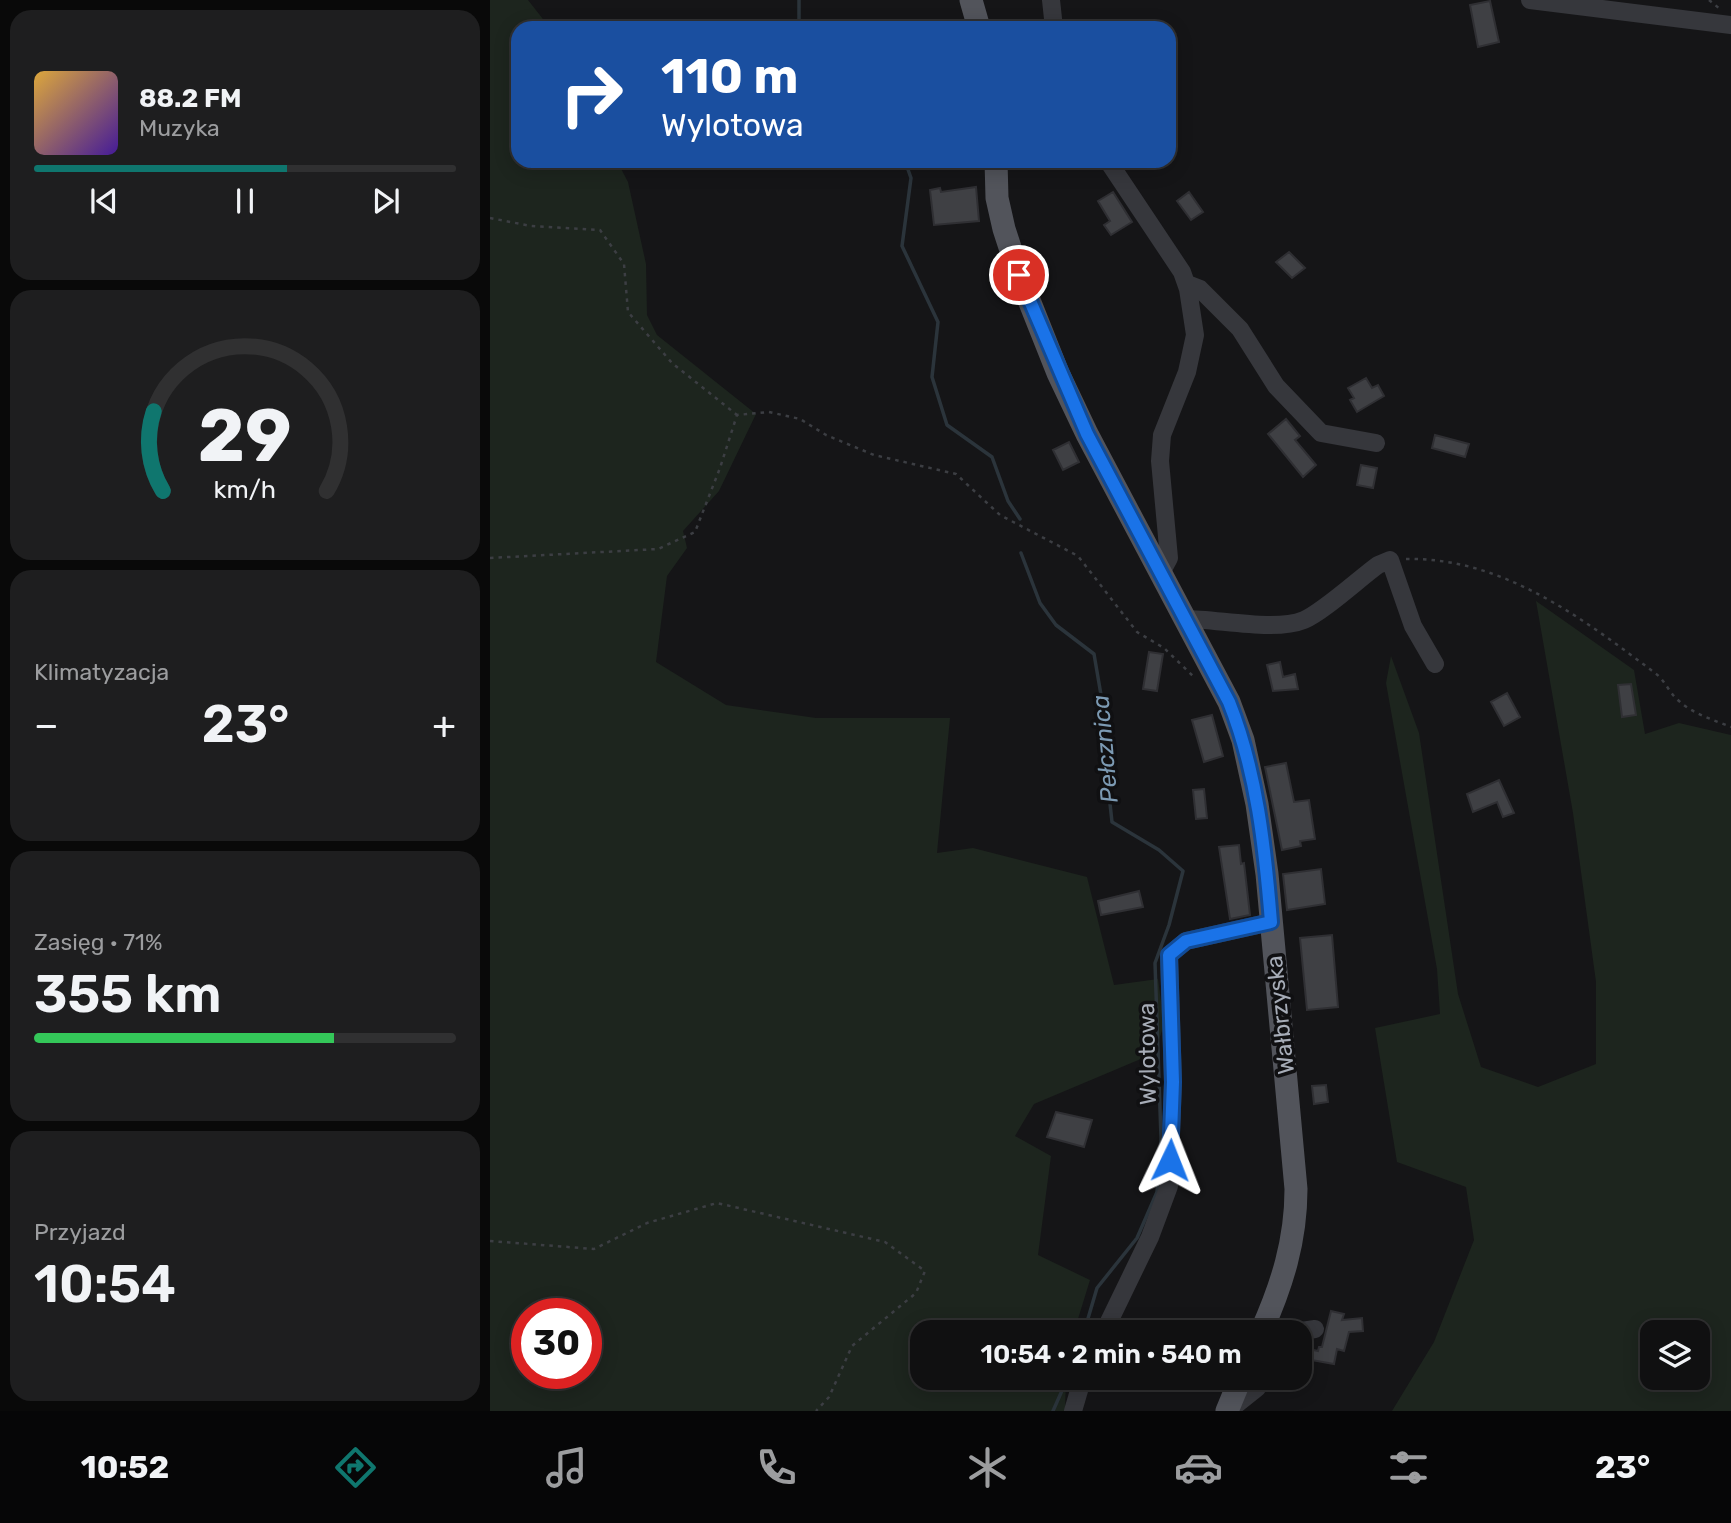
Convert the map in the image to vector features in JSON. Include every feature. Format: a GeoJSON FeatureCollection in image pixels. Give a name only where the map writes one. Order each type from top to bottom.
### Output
{"type":"FeatureCollection","features":[{"type":"Feature","properties":{"kind":"main road"},"geometry":{"type":"LineString","coordinates":[[971,0],[977,21]]}},
{"type":"Feature","properties":{"kind":"main road","name":"Wałbrzyska"},"geometry":{"type":"LineString","coordinates":[[997,168],[1000,214],[1034,315],[1087,434],[1229,702],[1243,740],[1257,804],[1271,922],[1293,1139],[1296,1213],[1288,1262],[1266,1320]]}},
{"type":"Feature","properties":{"kind":"main road"},"geometry":{"type":"LineString","coordinates":[[1227,1411],[1236,1390]]}},
{"type":"Feature","properties":{"kind":"street"},"geometry":{"type":"LineString","coordinates":[[1051,0],[1053,21]]}},
{"type":"Feature","properties":{"kind":"street"},"geometry":{"type":"LineString","coordinates":[[1530,0],[1731,25]]}},
{"type":"Feature","properties":{"kind":"street"},"geometry":{"type":"LineString","coordinates":[[1113,168],[1182,272],[1187,284],[1195,335],[1187,372],[1162,435],[1160,461],[1169,558],[1161,573]]}},
{"type":"Feature","properties":{"kind":"street"},"geometry":{"type":"LineString","coordinates":[[1187,284],[1200,289],[1240,329],[1276,386],[1321,433],[1376,443]]}},
{"type":"Feature","properties":{"kind":"street"},"geometry":{"type":"LineString","coordinates":[[1185,619],[1216,619],[1261,625],[1305,620],[1378,565],[1390,560],[1413,626],[1435,664]]}},
{"type":"Feature","properties":{"kind":"street","name":"Wylotowa"},"geometry":{"type":"LineString","coordinates":[[1110,1320],[1150,1237],[1169,1186],[1173,1082],[1169,955],[1186,941],[1271,922]]}},
{"type":"Feature","properties":{"kind":"street"},"geometry":{"type":"LineString","coordinates":[[1073,1411],[1079,1390]]}},
{"type":"Feature","properties":{"kind":"street"},"geometry":{"type":"LineString","coordinates":[[1227,1411],[1254,1390]]}},
{"type":"Feature","properties":{"kind":"path"},"geometry":{"type":"LineString","coordinates":[[490,218],[531,226],[600,230],[624,264],[628,312],[672,363],[737,415],[769,412],[800,419],[826,435],[874,455],[956,474],[1000,515],[1078,556],[1137,632],[1164,648],[1201,683]]}},
{"type":"Feature","properties":{"kind":"path"},"geometry":{"type":"LineString","coordinates":[[490,558],[658,549],[695,532],[737,415]]}},
{"type":"Feature","properties":{"kind":"path"},"geometry":{"type":"LineString","coordinates":[[1390,560],[1414,559],[1473,568],[1524,586],[1560,605],[1658,675],[1678,701],[1695,712],[1731,727]]}},
{"type":"Feature","properties":{"kind":"path"},"geometry":{"type":"LineString","coordinates":[[490,1241],[594,1248],[647,1223],[717,1203],[885,1242],[925,1271],[916,1293],[852,1346],[828,1397],[816,1411]]}},
{"type":"Feature","properties":{"kind":"shaded area"},"geometry":{"type":"Polygon","coordinates":[[[490,0],[528,0],[544,21],[511,21],[511,168],[621,168],[628,182],[646,264],[647,315],[657,335],[756,414],[719,491],[683,531],[687,548],[667,576],[656,662],[726,705],[816,718],[950,718],[937,853],[973,848],[1087,877],[1114,985],[1158,979],[1164,1024],[1155,1053],[1034,1104],[1015,1136],[1051,1156],[1038,1255],[1090,1280],[1078,1320],[910,1320],[910,1390],[1066,1390],[1065,1411],[490,1411],[490,0]]]}},
{"type":"Feature","properties":{"kind":"shaded area"},"geometry":{"type":"Polygon","coordinates":[[[1536,601],[1634,670],[1645,734],[1679,723],[1731,735],[1731,1411],[1392,1411],[1434,1342],[1474,1240],[1466,1187],[1397,1162],[1375,1028],[1440,1014],[1437,969],[1386,683],[1391,656],[1419,733],[1458,994],[1481,1067],[1538,1087],[1596,1064],[1596,982],[1573,813],[1536,601]]]}},
{"type":"Feature","properties":{"kind":"building"},"geometry":{"type":"Polygon","coordinates":[[[1490,1],[1499,42],[1478,47],[1470,5],[1490,1]]]}},
{"type":"Feature","properties":{"kind":"building"},"geometry":{"type":"Polygon","coordinates":[[[976,187],[979,221],[934,225],[930,190],[940,188],[941,192],[976,187]]]}},
{"type":"Feature","properties":{"kind":"building"},"geometry":{"type":"Polygon","coordinates":[[[1113,192],[1132,222],[1111,235],[1104,225],[1110,221],[1098,201],[1113,192]]]}},
{"type":"Feature","properties":{"kind":"building"},"geometry":{"type":"Polygon","coordinates":[[[1189,192],[1203,212],[1191,220],[1177,201],[1189,192]]]}},
{"type":"Feature","properties":{"kind":"building"},"geometry":{"type":"Polygon","coordinates":[[[1289,252],[1305,268],[1292,278],[1276,262],[1289,252]]]}},
{"type":"Feature","properties":{"kind":"building"},"geometry":{"type":"Polygon","coordinates":[[[1366,378],[1372,388],[1378,385],[1384,396],[1357,412],[1350,400],[1354,398],[1348,388],[1366,378]]]}},
{"type":"Feature","properties":{"kind":"building"},"geometry":{"type":"Polygon","coordinates":[[[1286,419],[1300,436],[1295,440],[1316,465],[1303,477],[1268,434],[1286,419]]]}},
{"type":"Feature","properties":{"kind":"building"},"geometry":{"type":"Polygon","coordinates":[[[1435,435],[1469,444],[1465,457],[1432,448],[1435,435]]]}},
{"type":"Feature","properties":{"kind":"building"},"geometry":{"type":"Polygon","coordinates":[[[1069,442],[1079,462],[1063,470],[1053,450],[1069,442]]]}},
{"type":"Feature","properties":{"kind":"building"},"geometry":{"type":"Polygon","coordinates":[[[1361,465],[1377,468],[1373,488],[1357,485],[1361,465]]]}},
{"type":"Feature","properties":{"kind":"building"},"geometry":{"type":"Polygon","coordinates":[[[1149,652],[1163,654],[1157,691],[1143,689],[1149,652]]]}},
{"type":"Feature","properties":{"kind":"building"},"geometry":{"type":"Polygon","coordinates":[[[1280,662],[1283,677],[1295,674],[1298,689],[1273,691],[1267,665],[1280,662]]]}},
{"type":"Feature","properties":{"kind":"building"},"geometry":{"type":"Polygon","coordinates":[[[1631,684],[1636,715],[1622,717],[1618,685],[1631,684]]]}},
{"type":"Feature","properties":{"kind":"building"},"geometry":{"type":"Polygon","coordinates":[[[1507,693],[1520,717],[1504,726],[1491,702],[1507,693]]]}},
{"type":"Feature","properties":{"kind":"building"},"geometry":{"type":"Polygon","coordinates":[[[1212,715],[1223,756],[1204,762],[1192,720],[1212,715]]]}},
{"type":"Feature","properties":{"kind":"building"},"geometry":{"type":"Polygon","coordinates":[[[1286,763],[1294,802],[1309,800],[1315,839],[1300,841],[1301,846],[1282,850],[1265,767],[1286,763]]]}},
{"type":"Feature","properties":{"kind":"building"},"geometry":{"type":"Polygon","coordinates":[[[1499,780],[1514,813],[1503,817],[1497,802],[1473,812],[1467,794],[1499,780]]]}},
{"type":"Feature","properties":{"kind":"building"},"geometry":{"type":"Polygon","coordinates":[[[1204,789],[1207,818],[1196,819],[1193,790],[1204,789]]]}},
{"type":"Feature","properties":{"kind":"building"},"geometry":{"type":"Polygon","coordinates":[[[1239,845],[1241,864],[1244,863],[1250,915],[1230,919],[1219,847],[1239,845]]]}},
{"type":"Feature","properties":{"kind":"building"},"geometry":{"type":"Polygon","coordinates":[[[1321,869],[1325,904],[1287,910],[1283,874],[1321,869]]]}},
{"type":"Feature","properties":{"kind":"building"},"geometry":{"type":"Polygon","coordinates":[[[1139,891],[1143,907],[1101,915],[1098,901],[1139,891]]]}},
{"type":"Feature","properties":{"kind":"building"},"geometry":{"type":"Polygon","coordinates":[[[1332,935],[1338,1007],[1307,1010],[1300,938],[1332,935]]]}},
{"type":"Feature","properties":{"kind":"building"},"geometry":{"type":"Polygon","coordinates":[[[1326,1085],[1328,1102],[1314,1104],[1312,1086],[1326,1085]]]}},
{"type":"Feature","properties":{"kind":"building"},"geometry":{"type":"Polygon","coordinates":[[[1056,1112],[1092,1120],[1084,1147],[1047,1137],[1056,1112]]]}},
{"type":"Feature","properties":{"kind":"building"},"geometry":{"type":"Polygon","coordinates":[[[1331,1311],[1344,1314],[1342,1320],[1362,1318],[1363,1331],[1349,1332],[1344,1351],[1337,1349],[1334,1364],[1312,1360],[1312,1350],[1318,1351],[1319,1347],[1322,1347],[1331,1311]]]}},
{"type":"Feature","properties":{"kind":"waterway","name":"Pełcznica"},"geometry":{"type":"LineString","coordinates":[[799,0],[799,21]]}},
{"type":"Feature","properties":{"kind":"waterway","name":"Pełcznica"},"geometry":{"type":"LineString","coordinates":[[907,168],[911,178],[902,246],[938,322],[932,377],[947,425],[992,457],[1008,501],[1020,519]]}},
{"type":"Feature","properties":{"kind":"waterway","name":"Pełcznica"},"geometry":{"type":"LineString","coordinates":[[1021,553],[1040,603],[1056,625],[1094,654],[1107,730],[1107,776],[1112,822],[1159,850],[1183,871],[1169,925],[1155,963],[1161,1138],[1157,1192],[1137,1238],[1097,1288],[1088,1320]]}},
{"type":"Feature","properties":{"kind":"waterway","name":"Pełcznica"},"geometry":{"type":"LineString","coordinates":[[1053,1411],[1062,1390]]}},
{"type":"Feature","properties":{"kind":"route"},"geometry":{"type":"LineString","coordinates":[[1019,275],[1058,373],[1087,434],[1229,702],[1243,740],[1257,804],[1271,922],[1186,941],[1169,955],[1173,1082],[1170,1160]]}}]}
